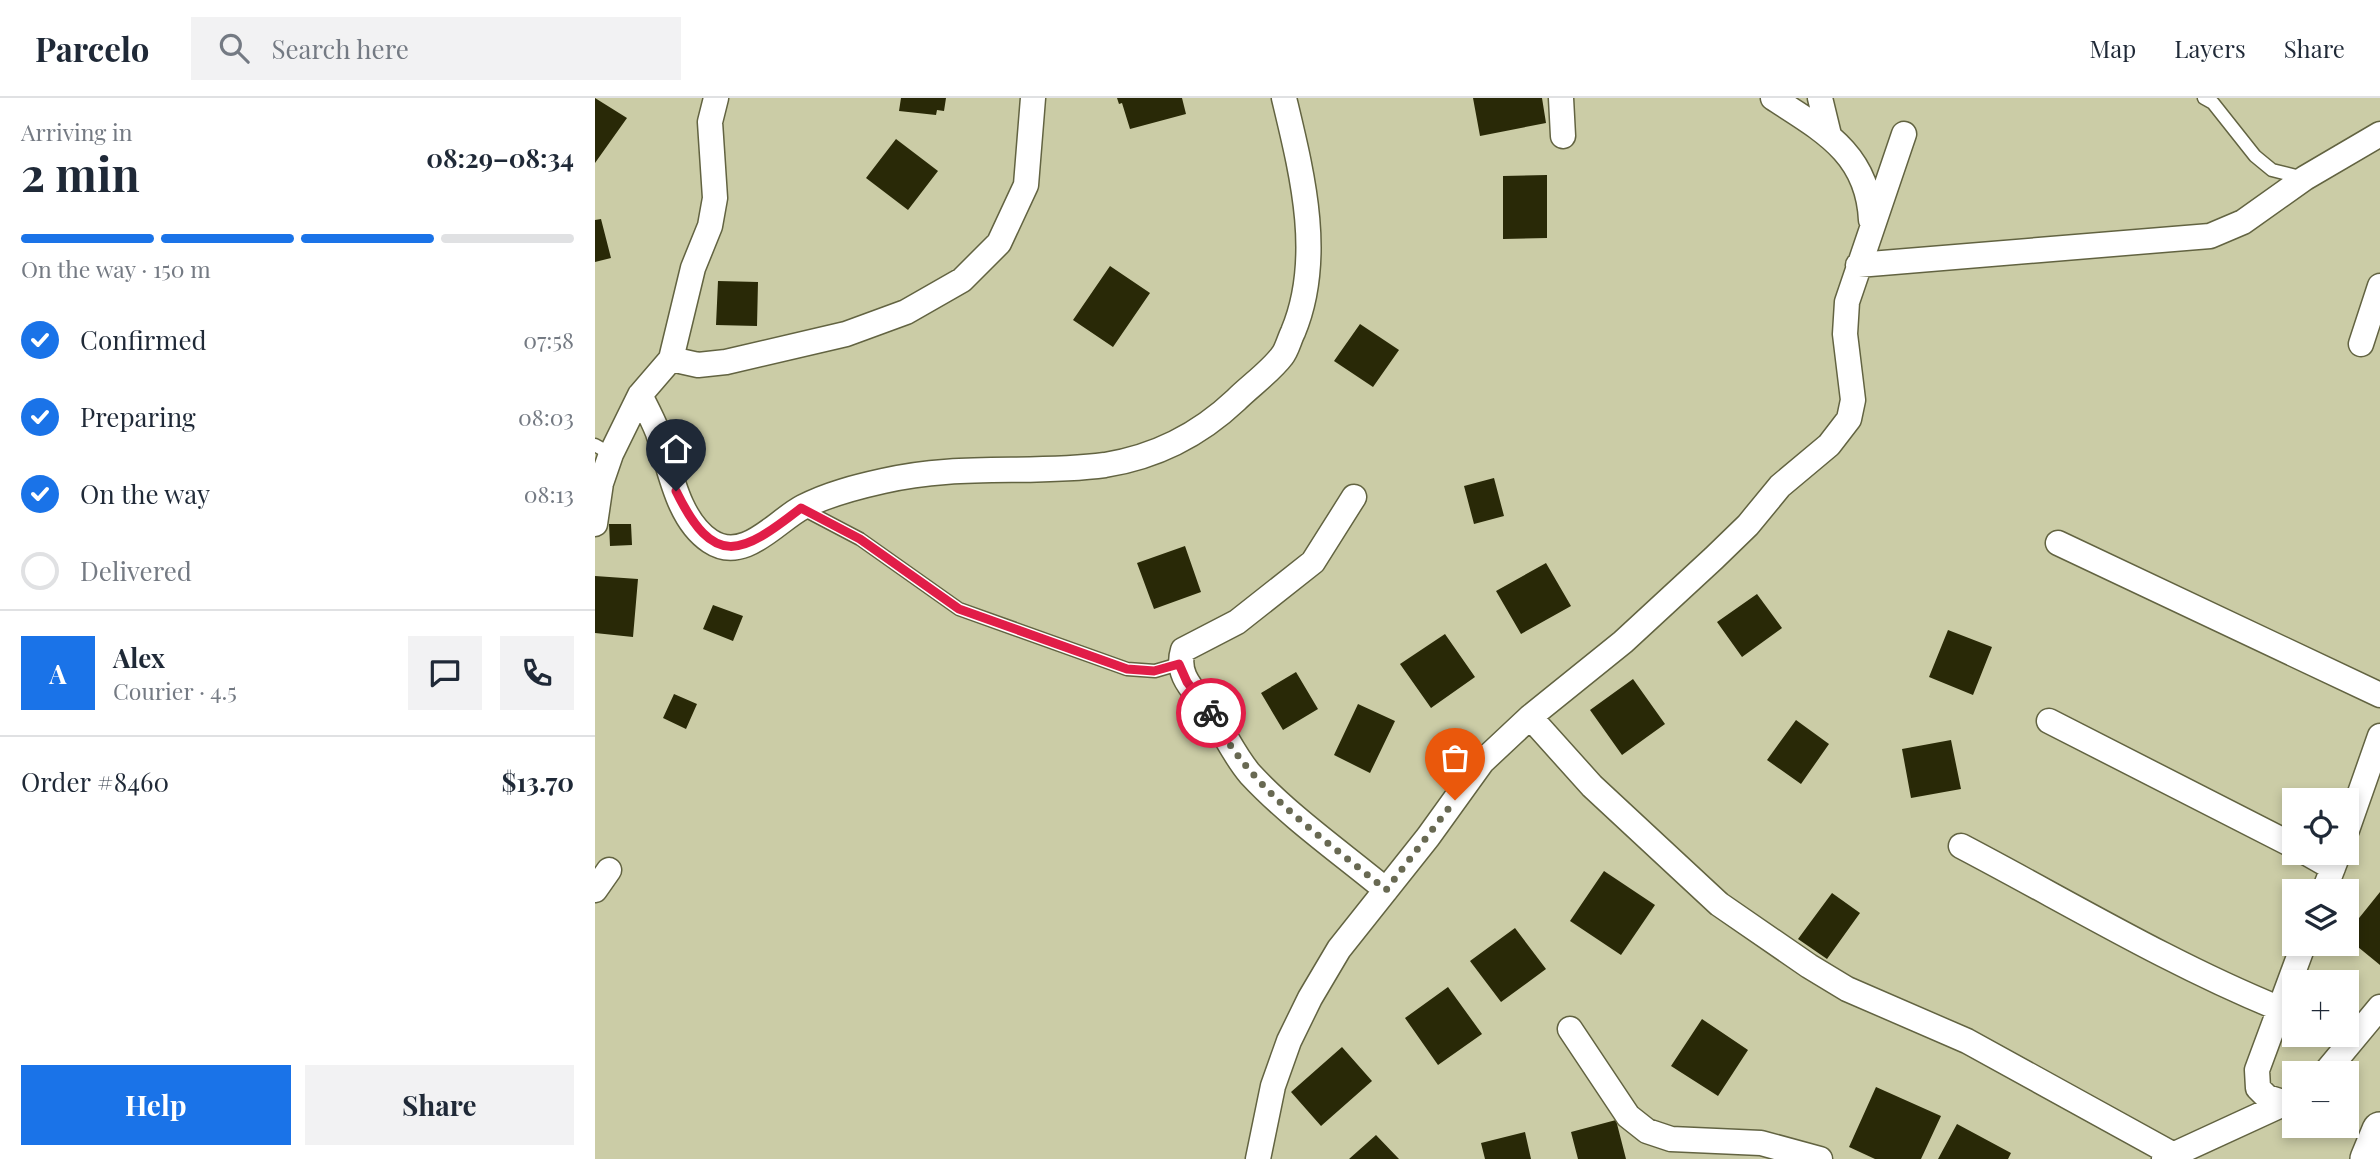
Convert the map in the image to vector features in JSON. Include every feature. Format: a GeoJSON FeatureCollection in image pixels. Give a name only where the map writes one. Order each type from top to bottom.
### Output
{"type":"FeatureCollection","features":[{"type":"Feature","properties":{"kind":"main road"},"geometry":{"type":"LineString","coordinates":[[2368,1159],[2380,1130]]}},
{"type":"Feature","properties":{"kind":"street"},"geometry":{"type":"LineString","coordinates":[[595,524],[603,449],[640,395],[671,359],[693,268],[710,226],[715,198],[710,122],[716,98]]}},
{"type":"Feature","properties":{"kind":"street"},"geometry":{"type":"LineString","coordinates":[[671,359],[698,365],[726,362],[810,344],[906,313],[962,280],[999,243],[1026,185],[1033,98]]}},
{"type":"Feature","properties":{"kind":"street"},"geometry":{"type":"LineString","coordinates":[[640,395],[657,431],[676,491],[691,522],[711,542],[737,548],[771,531],[801,508],[843,490],[899,477],[964,468],[1105,464],[1159,452],[1196,432],[1225,410],[1282,356],[1297,322],[1307,280],[1308,230],[1298,155],[1284,98]]}},
{"type":"Feature","properties":{"kind":"street"},"geometry":{"type":"LineString","coordinates":[[1561,98],[1563,135]]}},
{"type":"Feature","properties":{"kind":"street"},"geometry":{"type":"LineString","coordinates":[[1773,98],[1829,135],[1860,171],[1870,194],[1871,225]]}},
{"type":"Feature","properties":{"kind":"street"},"geometry":{"type":"LineString","coordinates":[[1820,98],[1829,135]]}},
{"type":"Feature","properties":{"kind":"street"},"geometry":{"type":"LineString","coordinates":[[1258,1159],[1273,1086],[1289,1041],[1339,949],[1482,762],[1530,717],[1623,642],[1704,567],[1748,525],[1780,486],[1829,445],[1849,419],[1853,400],[1845,334],[1847,302],[1857,265],[1904,134]]}},
{"type":"Feature","properties":{"kind":"street"},"geometry":{"type":"LineString","coordinates":[[1857,265],[2210,236],[2243,222],[2305,178],[2380,134]]}},
{"type":"Feature","properties":{"kind":"street"},"geometry":{"type":"LineString","coordinates":[[2361,344],[2380,286]]}},
{"type":"Feature","properties":{"kind":"street"},"geometry":{"type":"LineString","coordinates":[[1354,497],[1313,562],[1237,622],[1183,650],[1179,664],[1187,682],[1211,713],[1229,748],[1250,774],[1285,807],[1386,890]]}},
{"type":"Feature","properties":{"kind":"street"},"geometry":{"type":"LineString","coordinates":[[2058,543],[2380,695]]}},
{"type":"Feature","properties":{"kind":"street"},"geometry":{"type":"LineString","coordinates":[[1530,717],[1592,786],[1719,904],[1847,989],[1967,1041],[2169,1157],[2282,1104]]}},
{"type":"Feature","properties":{"kind":"street"},"geometry":{"type":"LineString","coordinates":[[2049,721],[2282,840]]}},
{"type":"Feature","properties":{"kind":"street"},"geometry":{"type":"LineString","coordinates":[[2359,796],[2380,736]]}},
{"type":"Feature","properties":{"kind":"street"},"geometry":{"type":"LineString","coordinates":[[1961,846],[2163,955],[2226,987],[2278,1008]]}},
{"type":"Feature","properties":{"kind":"street"},"geometry":{"type":"LineString","coordinates":[[2282,1099],[2267,1097],[2258,1088],[2257,1070],[2299,956]]}},
{"type":"Feature","properties":{"kind":"street"},"geometry":{"type":"LineString","coordinates":[[2335,1061],[2380,1007]]}},
{"type":"Feature","properties":{"kind":"street"},"geometry":{"type":"LineString","coordinates":[[1570,1029],[1628,1116],[1647,1131],[1671,1139],[1761,1143],[1820,1159]]}},
{"type":"Feature","properties":{"kind":"lane"},"geometry":{"type":"LineString","coordinates":[[2204,98],[2213,103],[2255,156],[2272,170],[2305,178]]}},
{"type":"Feature","properties":{"kind":"lane"},"geometry":{"type":"LineString","coordinates":[[801,508],[860,539],[959,609],[1127,669],[1154,671],[1179,664]]}},
{"type":"Feature","properties":{"kind":"building"},"geometry":{"type":"Polygon","coordinates":[[[595,98],[627,118],[595,163],[595,98]]]}},
{"type":"Feature","properties":{"kind":"building"},"geometry":{"type":"Polygon","coordinates":[[[901,98],[946,98],[944,111],[937,110],[936,115],[899,111],[901,98]]]}},
{"type":"Feature","properties":{"kind":"building"},"geometry":{"type":"Polygon","coordinates":[[[1117,98],[1182,98],[1186,114],[1130,129],[1122,103],[1119,104],[1117,98]]]}},
{"type":"Feature","properties":{"kind":"building"},"geometry":{"type":"Polygon","coordinates":[[[1473,98],[1542,98],[1546,123],[1480,136],[1473,98]]]}},
{"type":"Feature","properties":{"kind":"building"},"geometry":{"type":"Polygon","coordinates":[[[896,139],[938,171],[908,210],[866,178],[896,139]]]}},
{"type":"Feature","properties":{"kind":"building"},"geometry":{"type":"Polygon","coordinates":[[[1547,175],[1547,238],[1503,239],[1503,176],[1547,175]]]}},
{"type":"Feature","properties":{"kind":"building"},"geometry":{"type":"Polygon","coordinates":[[[601,219],[611,258],[595,262],[595,220],[601,219]]]}},
{"type":"Feature","properties":{"kind":"building"},"geometry":{"type":"Polygon","coordinates":[[[1110,266],[1150,293],[1113,347],[1073,320],[1110,266]]]}},
{"type":"Feature","properties":{"kind":"building"},"geometry":{"type":"Polygon","coordinates":[[[718,281],[758,282],[757,326],[716,325],[718,281]]]}},
{"type":"Feature","properties":{"kind":"building"},"geometry":{"type":"Polygon","coordinates":[[[1360,324],[1399,350],[1373,387],[1334,361],[1360,324]]]}},
{"type":"Feature","properties":{"kind":"building"},"geometry":{"type":"Polygon","coordinates":[[[1494,478],[1504,516],[1474,524],[1464,486],[1494,478]]]}},
{"type":"Feature","properties":{"kind":"building"},"geometry":{"type":"Polygon","coordinates":[[[609,524],[631,524],[632,545],[610,546],[609,524]]]}},
{"type":"Feature","properties":{"kind":"building"},"geometry":{"type":"Polygon","coordinates":[[[1185,546],[1201,592],[1154,609],[1137,563],[1185,546]]]}},
{"type":"Feature","properties":{"kind":"building"},"geometry":{"type":"Polygon","coordinates":[[[1546,563],[1571,606],[1521,634],[1496,591],[1546,563]]]}},
{"type":"Feature","properties":{"kind":"building"},"geometry":{"type":"Polygon","coordinates":[[[595,576],[638,579],[633,637],[595,633],[595,576]]]}},
{"type":"Feature","properties":{"kind":"building"},"geometry":{"type":"Polygon","coordinates":[[[1757,594],[1782,628],[1742,657],[1717,622],[1757,594]]]}},
{"type":"Feature","properties":{"kind":"building"},"geometry":{"type":"Polygon","coordinates":[[[713,605],[743,616],[733,641],[703,629],[713,605]]]}},
{"type":"Feature","properties":{"kind":"building"},"geometry":{"type":"Polygon","coordinates":[[[1948,630],[1992,647],[1973,695],[1929,677],[1948,630]]]}},
{"type":"Feature","properties":{"kind":"building"},"geometry":{"type":"Polygon","coordinates":[[[1445,634],[1475,677],[1431,708],[1400,664],[1445,634]]]}},
{"type":"Feature","properties":{"kind":"building"},"geometry":{"type":"Polygon","coordinates":[[[1296,672],[1318,709],[1283,730],[1261,693],[1296,672]]]}},
{"type":"Feature","properties":{"kind":"building"},"geometry":{"type":"Polygon","coordinates":[[[1633,679],[1665,724],[1622,755],[1590,710],[1633,679]]]}},
{"type":"Feature","properties":{"kind":"building"},"geometry":{"type":"Polygon","coordinates":[[[674,694],[697,704],[686,729],[663,718],[674,694]]]}},
{"type":"Feature","properties":{"kind":"building"},"geometry":{"type":"Polygon","coordinates":[[[1358,704],[1395,721],[1370,773],[1334,755],[1358,704]]]}},
{"type":"Feature","properties":{"kind":"building"},"geometry":{"type":"Polygon","coordinates":[[[1796,720],[1829,744],[1801,784],[1767,760],[1796,720]]]}},
{"type":"Feature","properties":{"kind":"building"},"geometry":{"type":"Polygon","coordinates":[[[1951,740],[1961,789],[1911,798],[1902,749],[1951,740]]]}},
{"type":"Feature","properties":{"kind":"building"},"geometry":{"type":"Polygon","coordinates":[[[1604,871],[1655,905],[1621,955],[1570,921],[1604,871]]]}},
{"type":"Feature","properties":{"kind":"building"},"geometry":{"type":"Polygon","coordinates":[[[2380,892],[2380,965],[2359,948],[2359,918],[2380,892]]]}},
{"type":"Feature","properties":{"kind":"building"},"geometry":{"type":"Polygon","coordinates":[[[1832,893],[1860,913],[1827,959],[1798,939],[1832,893]]]}},
{"type":"Feature","properties":{"kind":"building"},"geometry":{"type":"Polygon","coordinates":[[[1515,928],[1546,969],[1501,1002],[1470,961],[1515,928]]]}},
{"type":"Feature","properties":{"kind":"building"},"geometry":{"type":"Polygon","coordinates":[[[1448,987],[1482,1034],[1438,1065],[1405,1018],[1448,987]]]}},
{"type":"Feature","properties":{"kind":"building"},"geometry":{"type":"Polygon","coordinates":[[[1702,1019],[1748,1050],[1718,1096],[1671,1066],[1702,1019]]]}},
{"type":"Feature","properties":{"kind":"building"},"geometry":{"type":"Polygon","coordinates":[[[1342,1047],[1372,1081],[1321,1126],[1291,1092],[1342,1047]]]}},
{"type":"Feature","properties":{"kind":"building"},"geometry":{"type":"Polygon","coordinates":[[[1876,1087],[1941,1116],[1921,1159],[1875,1159],[1849,1147],[1876,1087]]]}},
{"type":"Feature","properties":{"kind":"building"},"geometry":{"type":"Polygon","coordinates":[[[1616,1120],[1626,1159],[1578,1159],[1571,1132],[1616,1120]]]}},
{"type":"Feature","properties":{"kind":"building"},"geometry":{"type":"Polygon","coordinates":[[[1957,1124],[2011,1153],[2008,1159],[1938,1159],[1957,1124]]]}},
{"type":"Feature","properties":{"kind":"building"},"geometry":{"type":"Polygon","coordinates":[[[1525,1132],[1531,1159],[1485,1159],[1481,1143],[1525,1132]]]}},
{"type":"Feature","properties":{"kind":"building"},"geometry":{"type":"Polygon","coordinates":[[[1376,1135],[1399,1159],[1349,1159],[1376,1135]]]}},
{"type":"Feature","properties":{"kind":"way so far"},"geometry":{"type":"LineString","coordinates":[[1211,713],[1229,748],[1250,774],[1285,807],[1386,890],[1455,800]]}},
{"type":"Feature","properties":{"kind":"route"},"geometry":{"type":"LineString","coordinates":[[676,491],[691,522],[711,542],[737,548],[771,531],[801,508],[860,539],[959,609],[1127,669],[1154,671],[1179,664],[1187,682],[1211,713]]}}]}
